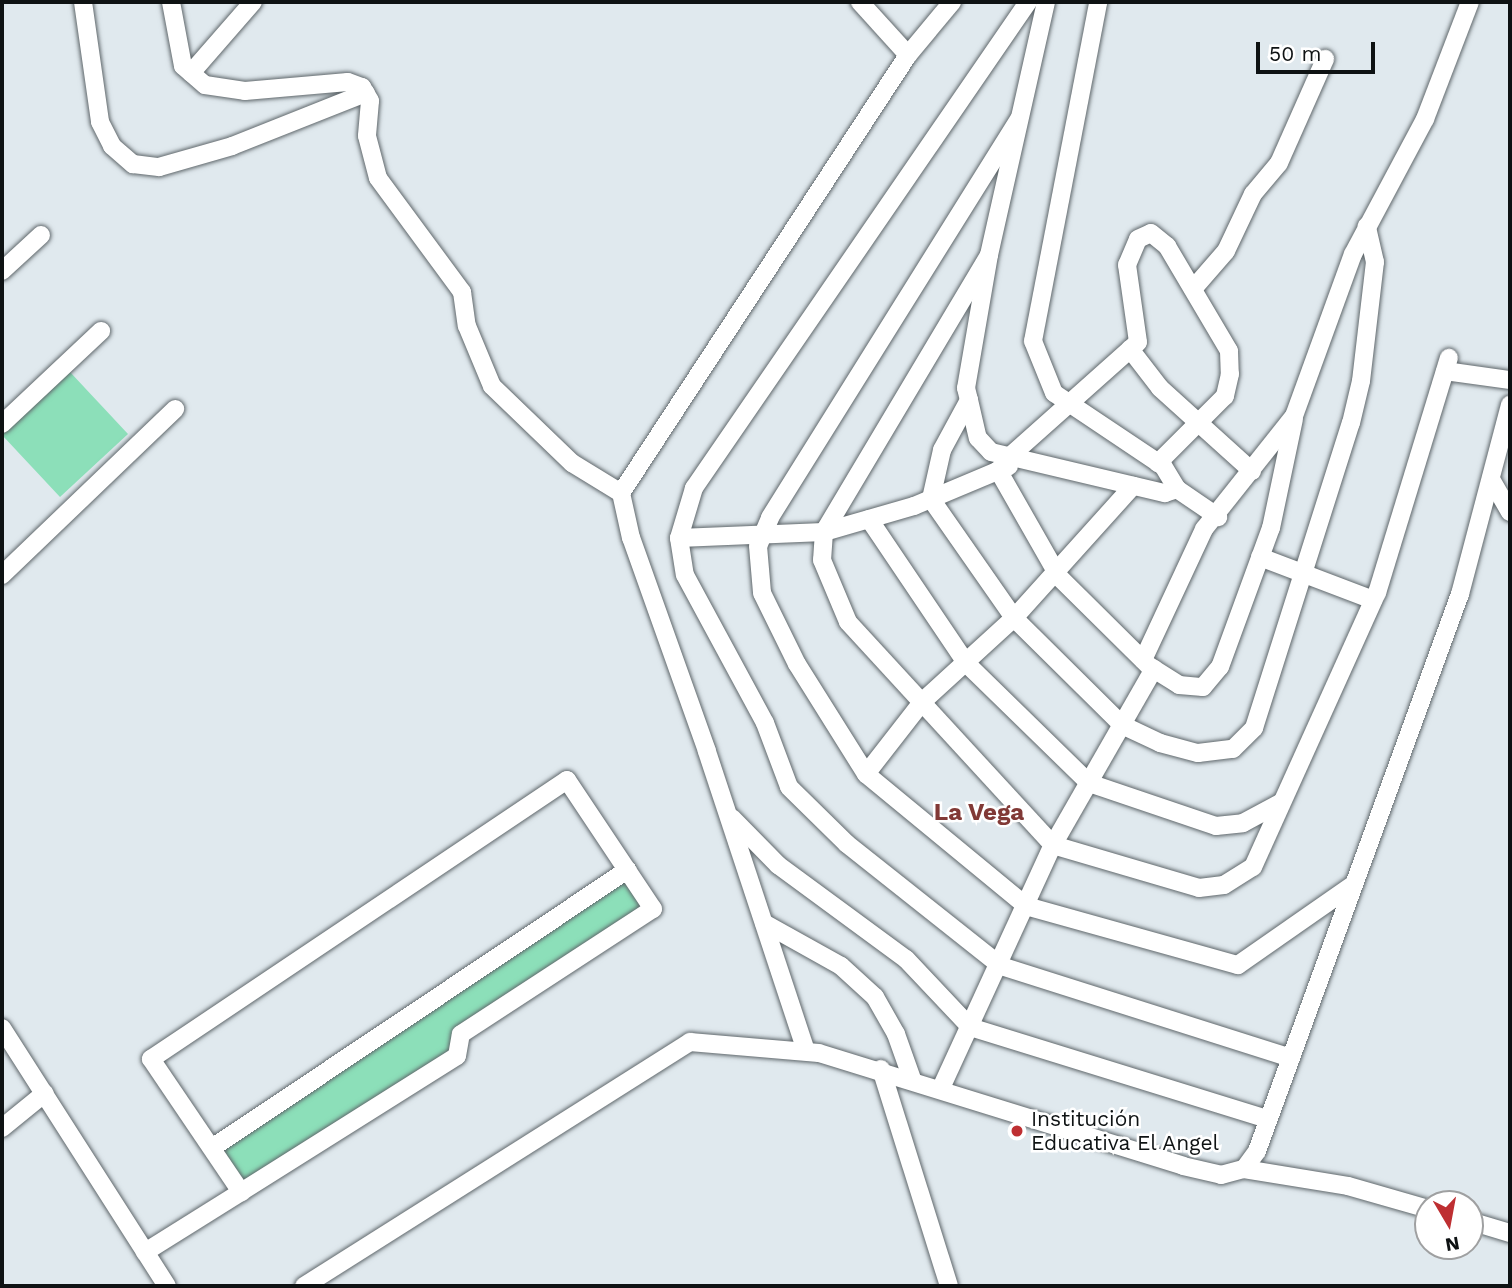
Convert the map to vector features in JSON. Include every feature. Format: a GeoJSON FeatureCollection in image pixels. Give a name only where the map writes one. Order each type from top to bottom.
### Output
{"type":"FeatureCollection","features":[{"type":"Feature","properties":{"kind":"street"},"geometry":{"type":"LineString","coordinates":[[83,2],[100,122],[112,146],[133,164],[159,167],[232,146],[366,93]]}},
{"type":"Feature","properties":{"kind":"street"},"geometry":{"type":"LineString","coordinates":[[171,2],[183,66],[205,85],[245,91],[348,82],[366,93],[370,101],[367,136],[378,178],[462,292],[467,326],[492,386],[572,463],[621,493]]}},
{"type":"Feature","properties":{"kind":"street"},"geometry":{"type":"LineString","coordinates":[[191,73],[253,2]]}},
{"type":"Feature","properties":{"kind":"street"},"geometry":{"type":"LineString","coordinates":[[860,2],[908,55]]}},
{"type":"Feature","properties":{"kind":"street"},"geometry":{"type":"LineString","coordinates":[[806,1051],[631,538],[621,493],[908,55],[952,2]]}},
{"type":"Feature","properties":{"kind":"street"},"geometry":{"type":"LineString","coordinates":[[1028,2],[694,488],[679,538],[685,575],[765,723],[789,787],[847,844],[1001,966],[1291,1058]]}},
{"type":"Feature","properties":{"kind":"street"},"geometry":{"type":"LineString","coordinates":[[1046,2],[989,255],[966,388],[978,438],[991,452],[1008,463],[1165,493],[1177,489]]}},
{"type":"Feature","properties":{"kind":"street"},"geometry":{"type":"LineString","coordinates":[[1098,2],[1033,341],[1054,393],[1158,463],[1177,489],[1218,517]]}},
{"type":"Feature","properties":{"kind":"street"},"geometry":{"type":"LineString","coordinates":[[1008,463],[1056,571],[1149,665],[1179,685],[1203,687],[1220,667],[1271,528],[1294,416],[1312,374],[1321,333],[1367,226],[1425,119],[1470,2]]}},
{"type":"Feature","properties":{"kind":"street"},"geometry":{"type":"LineString","coordinates":[[1194,289],[1226,251],[1253,194],[1279,163],[1325,59]]}},
{"type":"Feature","properties":{"kind":"street"},"geometry":{"type":"LineString","coordinates":[[1019,119],[763,536],[758,546],[762,593],[797,664],[866,774],[1026,906],[1238,965],[1354,884]]}},
{"type":"Feature","properties":{"kind":"street"},"geometry":{"type":"LineString","coordinates":[[969,400],[942,450],[931,499],[1014,618],[1122,725],[1160,743],[1198,753],[1233,750],[1254,727],[1304,575],[1362,381],[1375,262],[1367,226]]}},
{"type":"Feature","properties":{"kind":"street"},"geometry":{"type":"LineString","coordinates":[[679,538],[824,532],[931,499],[1008,463],[1069,403],[1138,342],[1127,265],[1138,239],[1151,233],[1159,238],[1194,289],[1228,351],[1230,374],[1225,396],[1158,463]]}},
{"type":"Feature","properties":{"kind":"street"},"geometry":{"type":"LineString","coordinates":[[2,271],[41,235]]}},
{"type":"Feature","properties":{"kind":"street"},"geometry":{"type":"LineString","coordinates":[[989,255],[824,532],[822,561],[848,622],[1052,845],[1199,888],[1224,886],[1253,867],[1373,600],[1447,364],[1510,380]]}},
{"type":"Feature","properties":{"kind":"street"},"geometry":{"type":"LineString","coordinates":[[2,424],[101,331]]}},
{"type":"Feature","properties":{"kind":"street"},"geometry":{"type":"LineString","coordinates":[[1129,349],[1199,424],[1252,471]]}},
{"type":"Feature","properties":{"kind":"street"},"geometry":{"type":"LineString","coordinates":[[1244,1169],[1257,1151],[1461,594],[1510,405]]}},
{"type":"Feature","properties":{"kind":"street"},"geometry":{"type":"LineString","coordinates":[[2,575],[175,409]]}},
{"type":"Feature","properties":{"kind":"street"},"geometry":{"type":"LineString","coordinates":[[941,1088],[1001,966],[1052,845],[1122,725],[1204,529],[1218,517],[1294,416]]}},
{"type":"Feature","properties":{"kind":"street"},"geometry":{"type":"LineString","coordinates":[[1492,481],[1510,512]]}},
{"type":"Feature","properties":{"kind":"street"},"geometry":{"type":"LineString","coordinates":[[866,774],[922,702],[1014,618],[1133,486]]}},
{"type":"Feature","properties":{"kind":"street"},"geometry":{"type":"LineString","coordinates":[[869,519],[966,663],[1089,783],[1216,826],[1243,823],[1282,802]]}},
{"type":"Feature","properties":{"kind":"street"},"geometry":{"type":"LineString","coordinates":[[1261,557],[1373,600]]}},
{"type":"Feature","properties":{"kind":"street"},"geometry":{"type":"LineString","coordinates":[[145,1252],[241,1192],[457,1056],[461,1034],[653,909],[567,780],[151,1059],[241,1192]]}},
{"type":"Feature","properties":{"kind":"street"},"geometry":{"type":"LineString","coordinates":[[727,813],[778,865],[906,959],[970,1027],[1268,1119]]}},
{"type":"Feature","properties":{"kind":"street"},"geometry":{"type":"LineString","coordinates":[[212,1148],[627,870]]}},
{"type":"Feature","properties":{"kind":"street"},"geometry":{"type":"LineString","coordinates":[[764,923],[841,966],[875,997],[896,1034],[912,1079]]}},
{"type":"Feature","properties":{"kind":"street"},"geometry":{"type":"LineString","coordinates":[[2,1028],[167,1286]]}},
{"type":"Feature","properties":{"kind":"street"},"geometry":{"type":"LineString","coordinates":[[304,1286],[690,1042],[806,1051],[881,1069],[1183,1166],[1221,1175],[1244,1169],[1348,1186],[1414,1205]]}},
{"type":"Feature","properties":{"kind":"street"},"geometry":{"type":"LineString","coordinates":[[881,1069],[947,1286]]}},
{"type":"Feature","properties":{"kind":"street"},"geometry":{"type":"LineString","coordinates":[[2,1128],[45,1093]]}},
{"type":"Feature","properties":{"kind":"street"},"geometry":{"type":"LineString","coordinates":[[1484,1225],[1510,1233]]}},
{"type":"Feature","properties":{"kind":"green space"},"geometry":{"type":"Polygon","coordinates":[[[70,372],[128,434],[60,497],[2,435],[70,372]]]}},
{"type":"Feature","properties":{"kind":"green space"},"geometry":{"type":"Polygon","coordinates":[[[626,878],[641,907],[451,1051],[242,1184],[220,1148],[626,878]]]}},
{"type":"Feature","properties":{"kind":"place","name":"Institución Educativa El Angel"},"geometry":{"type":"Point","coordinates":[1017,1131]}},
{"type":"Feature","properties":{"kind":"district","name":"La Vega"},"geometry":{"type":"Point","coordinates":[979,813]}}]}
